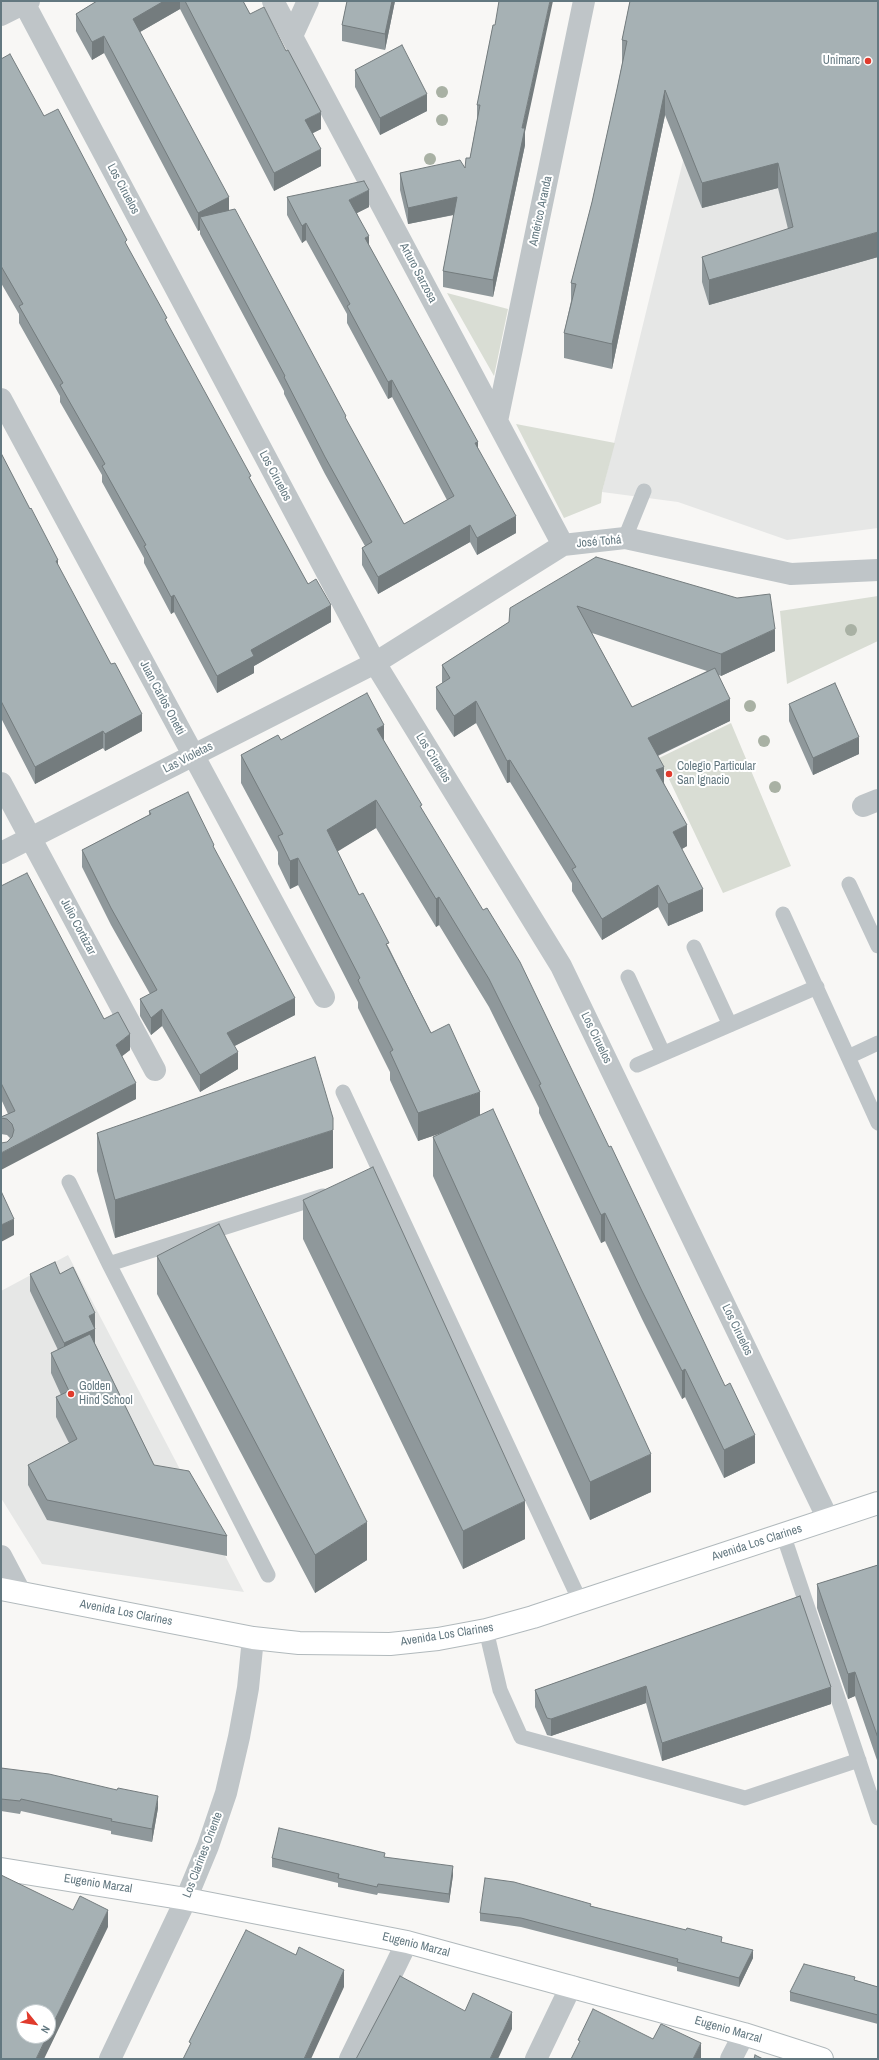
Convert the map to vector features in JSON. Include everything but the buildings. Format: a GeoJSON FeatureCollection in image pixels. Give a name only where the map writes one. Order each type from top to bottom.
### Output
{"type":"FeatureCollection","features":[{"type":"Feature","properties":{"kind":"main road","name":"Avenida Los Clarines"},"geometry":{"type":"LineString","coordinates":[[11,1591],[253,1638],[298,1643],[390,1644],[438,1639],[486,1630],[533,1617],[878,1503]]}},
{"type":"Feature","properties":{"kind":"main road","name":"Eugenio Marzal"},"geometry":{"type":"LineString","coordinates":[[1,1868],[186,1899],[407,1942],[744,2034],[822,2059]]}},
{"type":"Feature","properties":{"kind":"street","name":"Arturo Sarzosa"},"geometry":{"type":"LineString","coordinates":[[273,1],[563,545]]}},
{"type":"Feature","properties":{"kind":"street"},"geometry":{"type":"LineString","coordinates":[[292,36],[308,1]]}},
{"type":"Feature","properties":{"kind":"street","name":"Américo Aranda"},"geometry":{"type":"LineString","coordinates":[[497,421],[584,1]]}},
{"type":"Feature","properties":{"kind":"street"},"geometry":{"type":"LineString","coordinates":[[1,15],[25,2]]}},
{"type":"Feature","properties":{"kind":"street","name":"Los Ciruelos"},"geometry":{"type":"LineString","coordinates":[[25,2],[375,663],[562,966],[828,1519]]}},
{"type":"Feature","properties":{"kind":"street","name":"Juan Carlos Onetti"},"geometry":{"type":"LineString","coordinates":[[1,399],[324,997]]}},
{"type":"Feature","properties":{"kind":"street","name":"José Tohá"},"geometry":{"type":"LineString","coordinates":[[375,663],[563,545],[625,538],[791,574],[878,570]]}},
{"type":"Feature","properties":{"kind":"street","name":"Las Violetas"},"geometry":{"type":"LineString","coordinates":[[1,853],[375,663]]}},
{"type":"Feature","properties":{"kind":"street","name":"Julio Cortázar"},"geometry":{"type":"LineString","coordinates":[[1,783],[155,1070]]}},
{"type":"Feature","properties":{"kind":"street"},"geometry":{"type":"LineString","coordinates":[[1,1556],[11,1591]]}},
{"type":"Feature","properties":{"kind":"street","name":"Los Clarines Oriente"},"geometry":{"type":"LineString","coordinates":[[110,2059],[186,1899],[208,1846],[226,1793],[243,1716],[253,1638]]}},
{"type":"Feature","properties":{"kind":"street"},"geometry":{"type":"LineString","coordinates":[[350,2059],[407,1942]]}},
{"type":"Feature","properties":{"kind":"street"},"geometry":{"type":"LineString","coordinates":[[536,2059],[571,1986]]}},
{"type":"Feature","properties":{"kind":"street"},"geometry":{"type":"LineString","coordinates":[[732,2059],[744,2034]]}},
{"type":"Feature","properties":{"kind":"lane"},"geometry":{"type":"LineString","coordinates":[[625,538],[644,491]]}},
{"type":"Feature","properties":{"kind":"lane"},"geometry":{"type":"LineString","coordinates":[[849,884],[878,946]]}},
{"type":"Feature","properties":{"kind":"lane"},"geometry":{"type":"LineString","coordinates":[[783,914],[878,1122]]}},
{"type":"Feature","properties":{"kind":"lane"},"geometry":{"type":"LineString","coordinates":[[694,947],[730,1025]]}},
{"type":"Feature","properties":{"kind":"lane"},"geometry":{"type":"LineString","coordinates":[[628,977],[663,1053]]}},
{"type":"Feature","properties":{"kind":"lane"},"geometry":{"type":"LineString","coordinates":[[637,1064],[817,987]]}},
{"type":"Feature","properties":{"kind":"lane"},"geometry":{"type":"LineString","coordinates":[[848,1057],[878,1044]]}},
{"type":"Feature","properties":{"kind":"lane"},"geometry":{"type":"LineString","coordinates":[[343,1092],[580,1601]]}},
{"type":"Feature","properties":{"kind":"lane"},"geometry":{"type":"LineString","coordinates":[[368,1182],[383,1177]]}},
{"type":"Feature","properties":{"kind":"lane"},"geometry":{"type":"LineString","coordinates":[[69,1182],[109,1264],[268,1575]]}},
{"type":"Feature","properties":{"kind":"lane"},"geometry":{"type":"LineString","coordinates":[[109,1264],[337,1192]]}},
{"type":"Feature","properties":{"kind":"lane"},"geometry":{"type":"LineString","coordinates":[[783,1534],[878,1818]]}},
{"type":"Feature","properties":{"kind":"lane"},"geometry":{"type":"LineString","coordinates":[[486,1630],[500,1690],[522,1737],[745,1798],[859,1760]]}},
{"type":"Feature","properties":{"kind":"shaded area"},"geometry":{"type":"Polygon","coordinates":[[[714,1],[878,1],[878,528],[787,540],[678,502],[602,492],[683,161],[714,1]]]}},
{"type":"Feature","properties":{"kind":"shaded area"},"geometry":{"type":"Polygon","coordinates":[[[447,293],[508,309],[494,376],[447,293]]]}},
{"type":"Feature","properties":{"kind":"shaded area"},"geometry":{"type":"Polygon","coordinates":[[[516,424],[615,443],[602,492],[601,503],[564,518],[516,424]]]}},
{"type":"Feature","properties":{"kind":"shaded area"},"geometry":{"type":"Polygon","coordinates":[[[878,596],[878,641],[787,684],[780,611],[878,596]]]}},
{"type":"Feature","properties":{"kind":"shaded area"},"geometry":{"type":"Polygon","coordinates":[[[731,723],[791,866],[723,893],[659,758],[731,723]]]}},
{"type":"Feature","properties":{"kind":"shaded area","name":"Golden Hind School"},"geometry":{"type":"Polygon","coordinates":[[[68,1255],[244,1592],[42,1564],[1,1498],[1,1291],[68,1255]]]}},
{"type":"Feature","properties":{"kind":"place","name":"Unimarc"},"geometry":{"type":"Point","coordinates":[868,61]}},
{"type":"Feature","properties":{"kind":"place","name":"Colegio Particular San Ignacio"},"geometry":{"type":"Point","coordinates":[669,774]}},
{"type":"Feature","properties":{"kind":"place","name":"Golden Hind School"},"geometry":{"type":"Point","coordinates":[71,1394]}}]}
